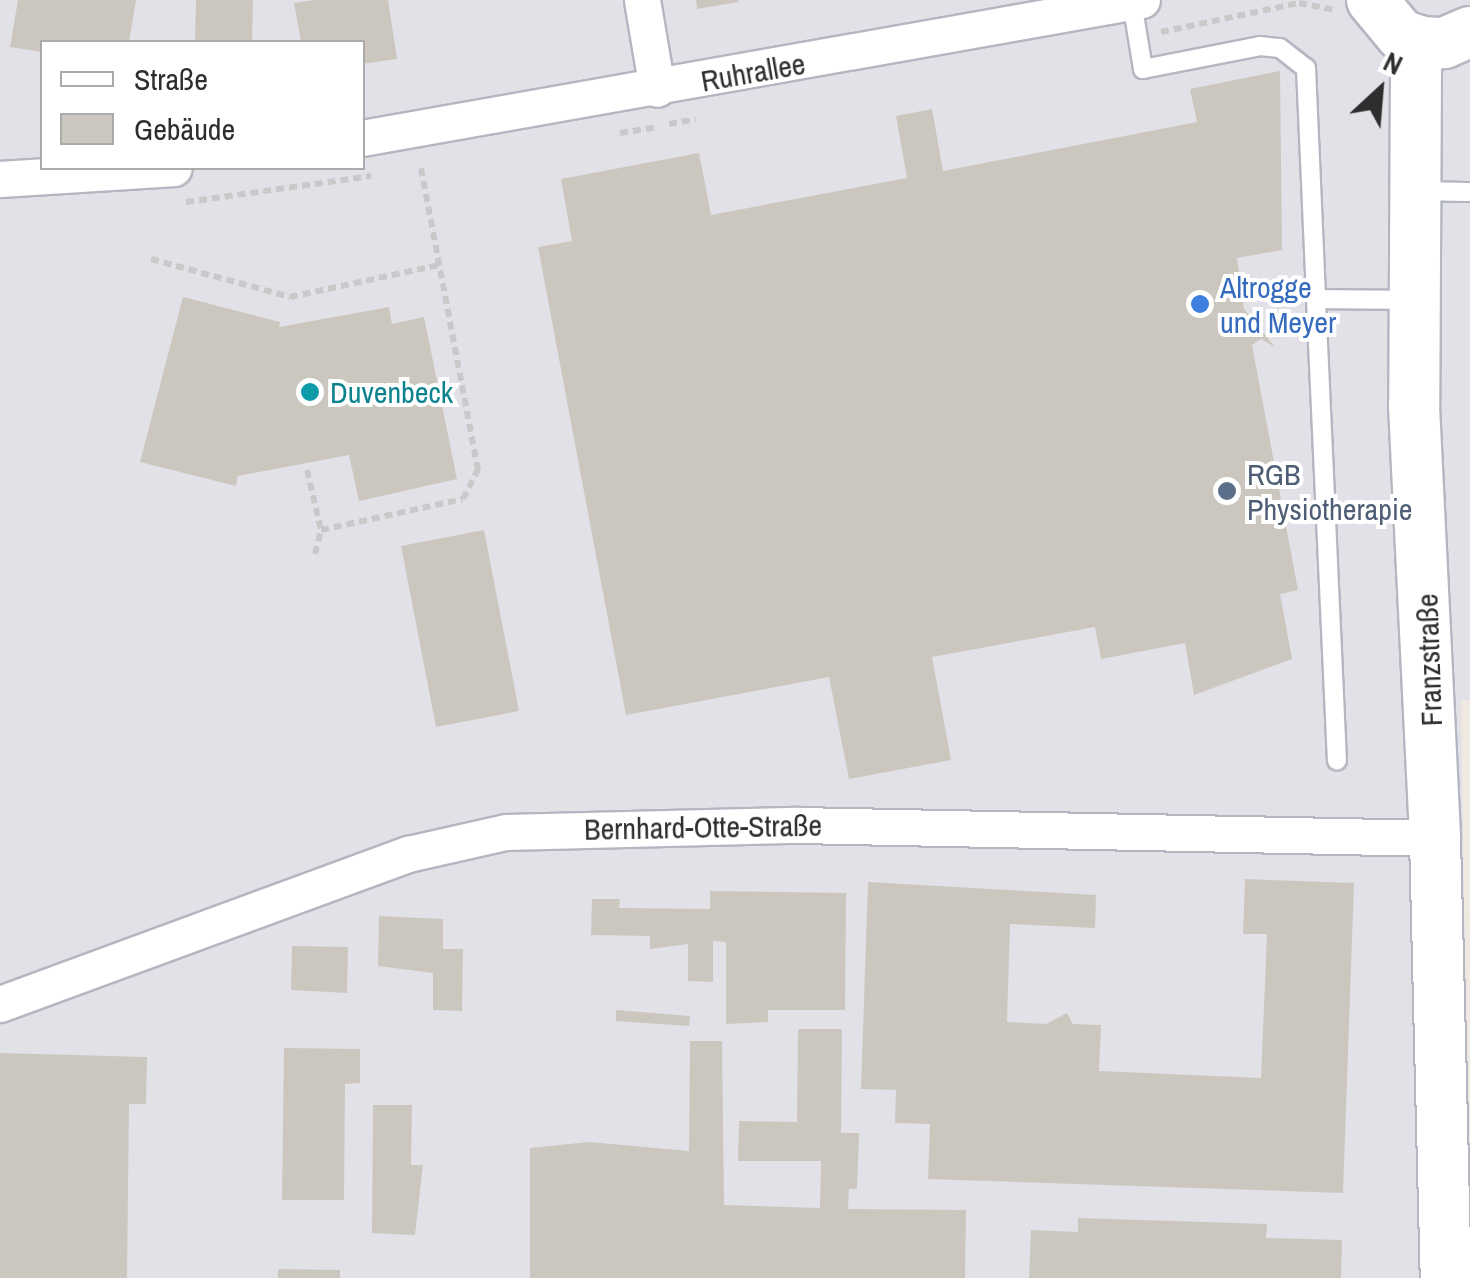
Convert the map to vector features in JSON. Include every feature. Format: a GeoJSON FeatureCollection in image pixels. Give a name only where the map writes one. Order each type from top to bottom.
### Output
{"type":"FeatureCollection","features":[{"type":"Feature","properties":{"kind":"street"},"geometry":{"type":"LineString","coordinates":[[642,0],[657,89]]}},
{"type":"Feature","properties":{"kind":"street"},"geometry":{"type":"LineString","coordinates":[[1372,0],[1401,35],[1446,37]]}},
{"type":"Feature","properties":{"kind":"street","name":"Ruhrallee"},"geometry":{"type":"LineString","coordinates":[[365,138],[657,89],[1137,1]]}},
{"type":"Feature","properties":{"kind":"street","name":"Franzstraße"},"geometry":{"type":"LineString","coordinates":[[1446,37],[1416,191],[1414,300],[1436,838],[1446,1278]]}},
{"type":"Feature","properties":{"kind":"street"},"geometry":{"type":"LineString","coordinates":[[0,179],[142,170]]}},
{"type":"Feature","properties":{"kind":"street","name":"Bernhard-Otte-Straße"},"geometry":{"type":"LineString","coordinates":[[0,1004],[408,854],[506,832],[798,825],[1436,838]]}},
{"type":"Feature","properties":{"kind":"lane"},"geometry":{"type":"LineString","coordinates":[[1137,1],[1143,69],[1260,46],[1280,48],[1306,68],[1337,761]]}},
{"type":"Feature","properties":{"kind":"lane"},"geometry":{"type":"LineString","coordinates":[[1416,191],[1470,192]]}},
{"type":"Feature","properties":{"kind":"lane"},"geometry":{"type":"LineString","coordinates":[[1316,298],[1414,300]]}},
{"type":"Feature","properties":{"kind":"path"},"geometry":{"type":"LineString","coordinates":[[322,530],[464,499],[478,470],[421,167]]}},
{"type":"Feature","properties":{"kind":"path"},"geometry":{"type":"LineString","coordinates":[[152,259],[290,297],[439,265]]}},
{"type":"Feature","properties":{"kind":"path"},"geometry":{"type":"LineString","coordinates":[[307,470],[322,530],[315,554]]}},
{"type":"Feature","properties":{"kind":"shaded area"},"geometry":{"type":"Polygon","coordinates":[[[0,0],[1470,0],[1470,700],[1461,700],[1470,1278],[0,1278],[0,0]]]}},
{"type":"Feature","properties":{"kind":"building"},"geometry":{"type":"Polygon","coordinates":[[[18,0],[136,0],[129,40],[40,40],[40,52],[10,47],[18,0]]]}},
{"type":"Feature","properties":{"kind":"building"},"geometry":{"type":"Polygon","coordinates":[[[196,0],[253,0],[252,40],[195,40],[196,0]]]}},
{"type":"Feature","properties":{"kind":"building"},"geometry":{"type":"Polygon","coordinates":[[[388,0],[397,59],[365,64],[365,40],[301,40],[294,3],[388,0]]]}},
{"type":"Feature","properties":{"kind":"building"},"geometry":{"type":"Polygon","coordinates":[[[696,0],[738,0],[738,2],[697,9],[696,0]]]}},
{"type":"Feature","properties":{"kind":"building"},"geometry":{"type":"Polygon","coordinates":[[[1280,71],[1282,250],[1237,258],[1244,309],[1275,347],[1261,339],[1252,345],[1298,590],[1280,594],[1292,659],[1194,695],[1185,643],[1101,659],[1095,627],[932,657],[951,760],[849,779],[829,677],[626,715],[538,247],[572,241],[561,179],[699,153],[711,215],[907,178],[896,116],[932,109],[943,171],[1197,122],[1190,89],[1280,71]]]}},
{"type":"Feature","properties":{"kind":"building"},"geometry":{"type":"Polygon","coordinates":[[[183,297],[280,322],[279,327],[389,307],[392,324],[424,317],[457,479],[359,501],[349,455],[238,476],[236,486],[140,462],[183,297]]]}},
{"type":"Feature","properties":{"kind":"building"},"geometry":{"type":"Polygon","coordinates":[[[484,530],[519,711],[436,727],[401,546],[484,530]]]}},
{"type":"Feature","properties":{"kind":"building"},"geometry":{"type":"Polygon","coordinates":[[[1245,879],[1354,883],[1343,1193],[928,1179],[930,1124],[895,1123],[896,1090],[861,1089],[868,882],[1096,895],[1095,928],[1010,924],[1007,1022],[1046,1024],[1067,1013],[1073,1024],[1101,1025],[1099,1071],[1261,1078],[1267,934],[1243,934],[1245,879]]]}},
{"type":"Feature","properties":{"kind":"building"},"geometry":{"type":"Polygon","coordinates":[[[710,891],[846,893],[845,1010],[768,1010],[768,1022],[726,1024],[726,942],[713,941],[713,982],[688,981],[688,944],[650,949],[650,936],[591,935],[592,899],[620,899],[619,908],[710,909],[710,891]]]}},
{"type":"Feature","properties":{"kind":"building"},"geometry":{"type":"Polygon","coordinates":[[[379,916],[443,919],[443,949],[463,949],[462,1011],[433,1010],[433,973],[378,966],[379,916]]]}},
{"type":"Feature","properties":{"kind":"building"},"geometry":{"type":"Polygon","coordinates":[[[292,946],[348,947],[347,993],[291,990],[292,946]]]}},
{"type":"Feature","properties":{"kind":"building"},"geometry":{"type":"Polygon","coordinates":[[[616,1010],[690,1016],[689,1026],[616,1021],[616,1010]]]}},
{"type":"Feature","properties":{"kind":"building"},"geometry":{"type":"Polygon","coordinates":[[[798,1029],[842,1029],[841,1133],[859,1133],[857,1189],[849,1189],[848,1209],[966,1210],[965,1278],[530,1278],[530,1148],[589,1142],[689,1151],[690,1041],[722,1041],[724,1205],[820,1208],[821,1161],[738,1161],[739,1121],[797,1122],[798,1029]]]}},
{"type":"Feature","properties":{"kind":"building"},"geometry":{"type":"Polygon","coordinates":[[[284,1048],[360,1049],[360,1083],[345,1084],[344,1200],[282,1200],[284,1048]]]}},
{"type":"Feature","properties":{"kind":"building"},"geometry":{"type":"Polygon","coordinates":[[[0,1053],[147,1057],[146,1104],[129,1104],[127,1278],[0,1278],[0,1053]]]}},
{"type":"Feature","properties":{"kind":"building"},"geometry":{"type":"Polygon","coordinates":[[[373,1105],[412,1105],[411,1165],[423,1165],[415,1235],[372,1233],[373,1105]]]}},
{"type":"Feature","properties":{"kind":"building"},"geometry":{"type":"Polygon","coordinates":[[[1078,1218],[1267,1224],[1266,1238],[1342,1240],[1341,1278],[1029,1278],[1031,1230],[1078,1232],[1078,1218]]]}},
{"type":"Feature","properties":{"kind":"building"},"geometry":{"type":"Polygon","coordinates":[[[278,1269],[340,1270],[340,1278],[278,1278],[278,1269]]]}},
{"type":"Feature","properties":{"kind":"place","name":"Altrogge und Meyer"},"geometry":{"type":"Point","coordinates":[1200,304]}},
{"type":"Feature","properties":{"kind":"place","name":"Duvenbeck"},"geometry":{"type":"Point","coordinates":[310,392]}},
{"type":"Feature","properties":{"kind":"place","name":"RGB Physiotherapie"},"geometry":{"type":"Point","coordinates":[1227,491]}}]}
